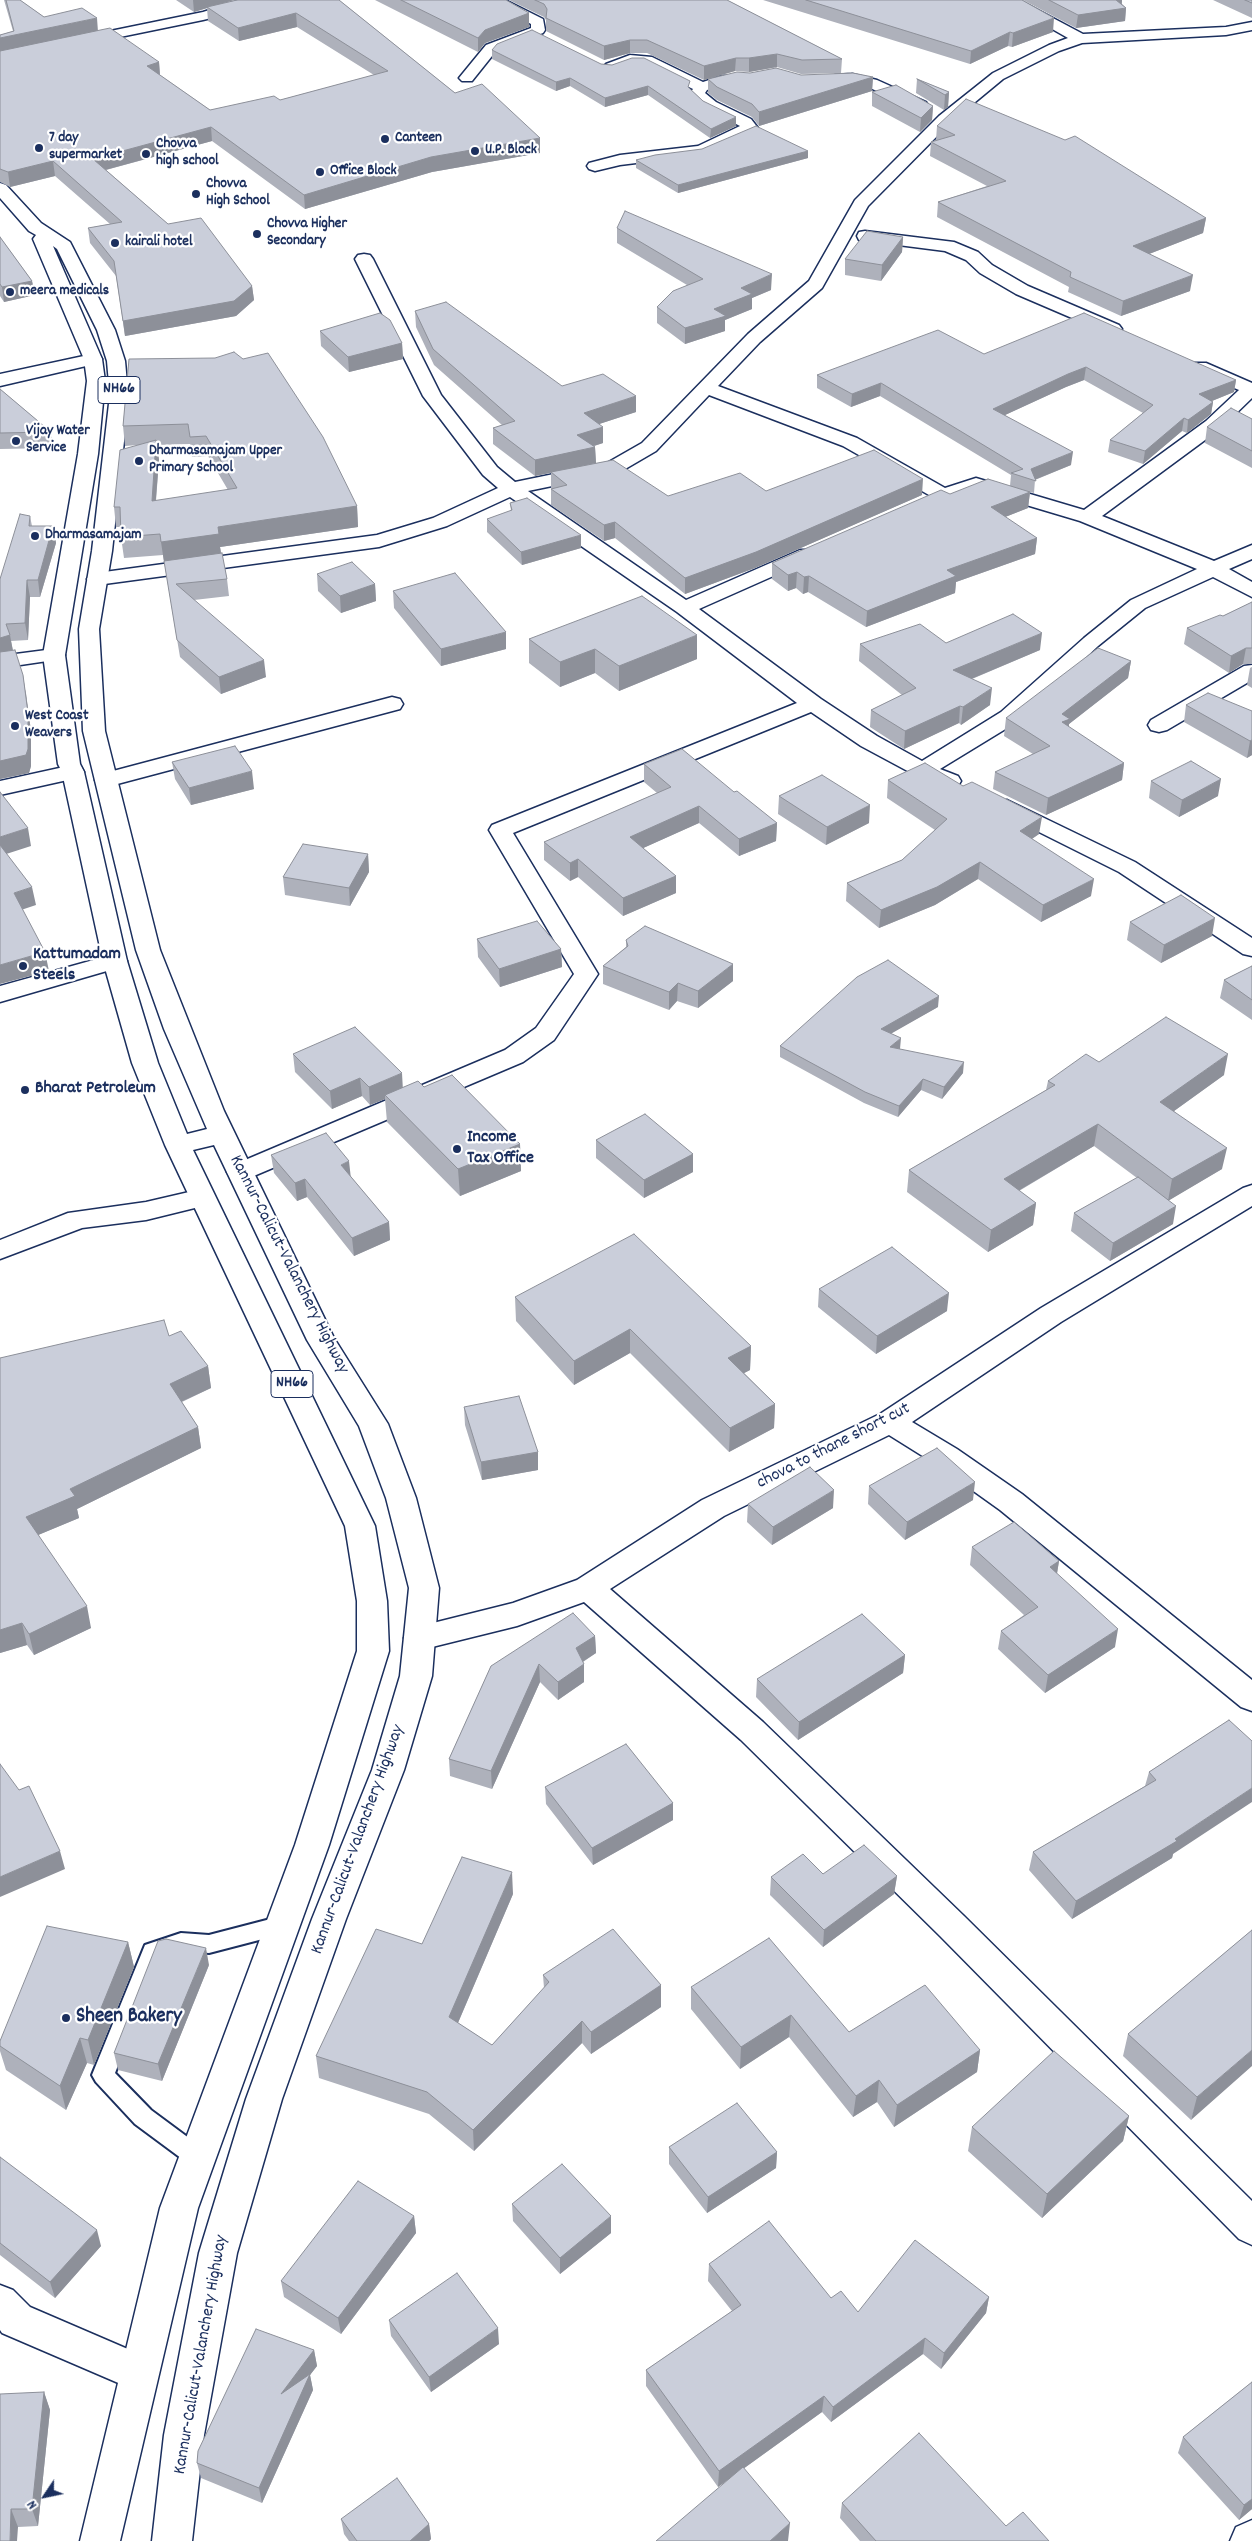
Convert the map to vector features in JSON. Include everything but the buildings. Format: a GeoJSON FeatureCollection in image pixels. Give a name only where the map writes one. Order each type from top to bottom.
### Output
{"type":"FeatureCollection","features":[{"type":"Feature","properties":{"kind":"main road"},"geometry":{"type":"LineString","coordinates":[[66,44],[203,16],[239,7],[252,0]]}},
{"type":"Feature","properties":{"kind":"main road"},"geometry":{"type":"LineString","coordinates":[[467,78],[491,48],[538,30],[538,22],[494,0]]}},
{"type":"Feature","properties":{"kind":"main road"},"geometry":{"type":"LineString","coordinates":[[1008,0],[1080,39]]}},
{"type":"Feature","properties":{"kind":"main road"},"geometry":{"type":"LineString","coordinates":[[66,582],[379,540],[440,522],[511,489],[613,468],[650,447],[754,338],[816,284],[862,204],[945,118],[998,76],[1054,48],[1080,39],[1226,31],[1252,26]]}},
{"type":"Feature","properties":{"kind":"main road"},"geometry":{"type":"LineString","coordinates":[[533,32],[550,40]]}},
{"type":"Feature","properties":{"kind":"main road"},"geometry":{"type":"LineString","coordinates":[[595,64],[611,67],[630,60],[647,60],[702,87]]}},
{"type":"Feature","properties":{"kind":"main road"},"geometry":{"type":"LineString","coordinates":[[595,166],[620,160],[701,150],[750,128],[745,122],[700,98],[697,94],[702,87],[728,80],[756,78]]}},
{"type":"Feature","properties":{"kind":"main road"},"geometry":{"type":"LineString","coordinates":[[821,81],[852,79],[872,83],[902,95],[945,118]]}},
{"type":"Feature","properties":{"kind":"main road","name":"Kannur-Calicut-Valanchery Highway"},"geometry":{"type":"LineString","coordinates":[[0,188],[36,227],[64,246],[106,330],[116,362],[119,395],[97,579],[89,629],[94,731],[148,950],[177,1029],[240,1172],[321,1340],[373,1424],[401,1498],[424,1588],[416,1676],[388,1770],[329,1919],[264,2099],[218,2253],[184,2435],[172,2541]]}},
{"type":"Feature","properties":{"kind":"main road","name":"Kannur-Calicut-Valanchery Highway"},"geometry":{"type":"LineString","coordinates":[[36,227],[93,359],[96,381],[88,454],[54,655],[69,764],[73,772],[115,961],[145,1063],[178,1145],[360,1526],[372,1601],[373,1651],[312,1844],[179,2208],[100,2541]]}},
{"type":"Feature","properties":{"kind":"main road"},"geometry":{"type":"LineString","coordinates":[[846,234],[948,246],[972,256],[986,270],[1022,290],[1125,334]]}},
{"type":"Feature","properties":{"kind":"main road"},"geometry":{"type":"LineString","coordinates":[[364,259],[432,396],[490,471],[511,489],[684,608],[813,704],[869,741],[923,770],[967,788]]}},
{"type":"Feature","properties":{"kind":"main road"},"geometry":{"type":"LineString","coordinates":[[0,380],[93,359]]}},
{"type":"Feature","properties":{"kind":"main road"},"geometry":{"type":"LineString","coordinates":[[1087,517],[1213,424],[1251,389],[1188,362]]}},
{"type":"Feature","properties":{"kind":"main road"},"geometry":{"type":"LineString","coordinates":[[708,388],[850,442],[943,495]]}},
{"type":"Feature","properties":{"kind":"main road"},"geometry":{"type":"LineString","coordinates":[[916,506],[976,484],[1087,517],[1130,532],[1214,569],[1252,591]]}},
{"type":"Feature","properties":{"kind":"main road"},"geometry":{"type":"LineString","coordinates":[[684,608],[827,545]]}},
{"type":"Feature","properties":{"kind":"main road"},"geometry":{"type":"LineString","coordinates":[[923,770],[1009,717],[1091,642],[1138,604],[1252,550]]}},
{"type":"Feature","properties":{"kind":"main road"},"geometry":{"type":"LineString","coordinates":[[0,662],[54,655]]}},
{"type":"Feature","properties":{"kind":"main road"},"geometry":{"type":"LineString","coordinates":[[1159,725],[1252,671]]}},
{"type":"Feature","properties":{"kind":"main road"},"geometry":{"type":"LineString","coordinates":[[106,780],[392,704]]}},
{"type":"Feature","properties":{"kind":"main road"},"geometry":{"type":"LineString","coordinates":[[240,1172],[514,1056],[545,1034],[586,974],[500,830],[813,704]]}},
{"type":"Feature","properties":{"kind":"main road"},"geometry":{"type":"LineString","coordinates":[[0,788],[73,772]]}},
{"type":"Feature","properties":{"kind":"main road"},"geometry":{"type":"LineString","coordinates":[[992,799],[1127,867],[1252,949]]}},
{"type":"Feature","properties":{"kind":"main road"},"geometry":{"type":"LineString","coordinates":[[0,994],[115,961]]}},
{"type":"Feature","properties":{"kind":"main road"},"geometry":{"type":"LineString","coordinates":[[178,1145],[222,1134]]}},
{"type":"Feature","properties":{"kind":"main road","name":"chova to thane short cut"},"geometry":{"type":"LineString","coordinates":[[420,1638],[517,1614],[588,1588],[713,1508],[890,1422],[1051,1315],[1252,1194]]}},
{"type":"Feature","properties":{"kind":"main road"},"geometry":{"type":"LineString","coordinates":[[0,1250],[78,1219],[146,1212],[202,1198]]}},
{"type":"Feature","properties":{"kind":"main road"},"geometry":{"type":"LineString","coordinates":[[890,1422],[947,1457],[1011,1502],[1252,1698]]}},
{"type":"Feature","properties":{"kind":"main road"},"geometry":{"type":"LineString","coordinates":[[588,1588],[752,1731],[952,1926],[1252,2227]]}},
{"type":"Feature","properties":{"kind":"main road"},"geometry":{"type":"LineString","coordinates":[[0,2303],[16,2320],[123,2366]]}},
{"type":"Feature","properties":{"kind":"lane"},"geometry":{"type":"LineString","coordinates":[[198,2156],[143,2117],[103,2075],[152,1951],[181,1942],[209,1944],[282,1925]]}},
{"type":"Feature","properties":{"kind":"place","name":"Canteen"},"geometry":{"type":"Point","coordinates":[385,139]}},
{"type":"Feature","properties":{"kind":"place","name":"7 day supermarket"},"geometry":{"type":"Point","coordinates":[39,148]}},
{"type":"Feature","properties":{"kind":"place","name":"U.P. Block"},"geometry":{"type":"Point","coordinates":[475,151]}},
{"type":"Feature","properties":{"kind":"place","name":"Chovva high school"},"geometry":{"type":"Point","coordinates":[146,154]}},
{"type":"Feature","properties":{"kind":"place","name":"Office Block"},"geometry":{"type":"Point","coordinates":[320,172]}},
{"type":"Feature","properties":{"kind":"place","name":"Chovva High School"},"geometry":{"type":"Point","coordinates":[196,194]}},
{"type":"Feature","properties":{"kind":"place","name":"Chovva Higher Secondary"},"geometry":{"type":"Point","coordinates":[257,234]}},
{"type":"Feature","properties":{"kind":"place","name":"kairali hotel"},"geometry":{"type":"Point","coordinates":[115,243]}},
{"type":"Feature","properties":{"kind":"place","name":"meera medicals"},"geometry":{"type":"Point","coordinates":[10,292]}},
{"type":"Feature","properties":{"kind":"place","name":"Vijay Water Service"},"geometry":{"type":"Point","coordinates":[16,441]}},
{"type":"Feature","properties":{"kind":"place","name":"Dharmasamajam Upper Primary School"},"geometry":{"type":"Point","coordinates":[139,461]}},
{"type":"Feature","properties":{"kind":"place","name":"Dharmasamajam"},"geometry":{"type":"Point","coordinates":[35,536]}},
{"type":"Feature","properties":{"kind":"place","name":"West Coast Weavers"},"geometry":{"type":"Point","coordinates":[15,726]}},
{"type":"Feature","properties":{"kind":"place","name":"Kattumadam Steels"},"geometry":{"type":"Point","coordinates":[23,966]}},
{"type":"Feature","properties":{"kind":"place","name":"Bharat Petroleum"},"geometry":{"type":"Point","coordinates":[25,1090]}},
{"type":"Feature","properties":{"kind":"place","name":"Income Tax Office"},"geometry":{"type":"Point","coordinates":[457,1149]}},
{"type":"Feature","properties":{"kind":"place","name":"Sheen Bakery"},"geometry":{"type":"Point","coordinates":[66,2018]}}]}
